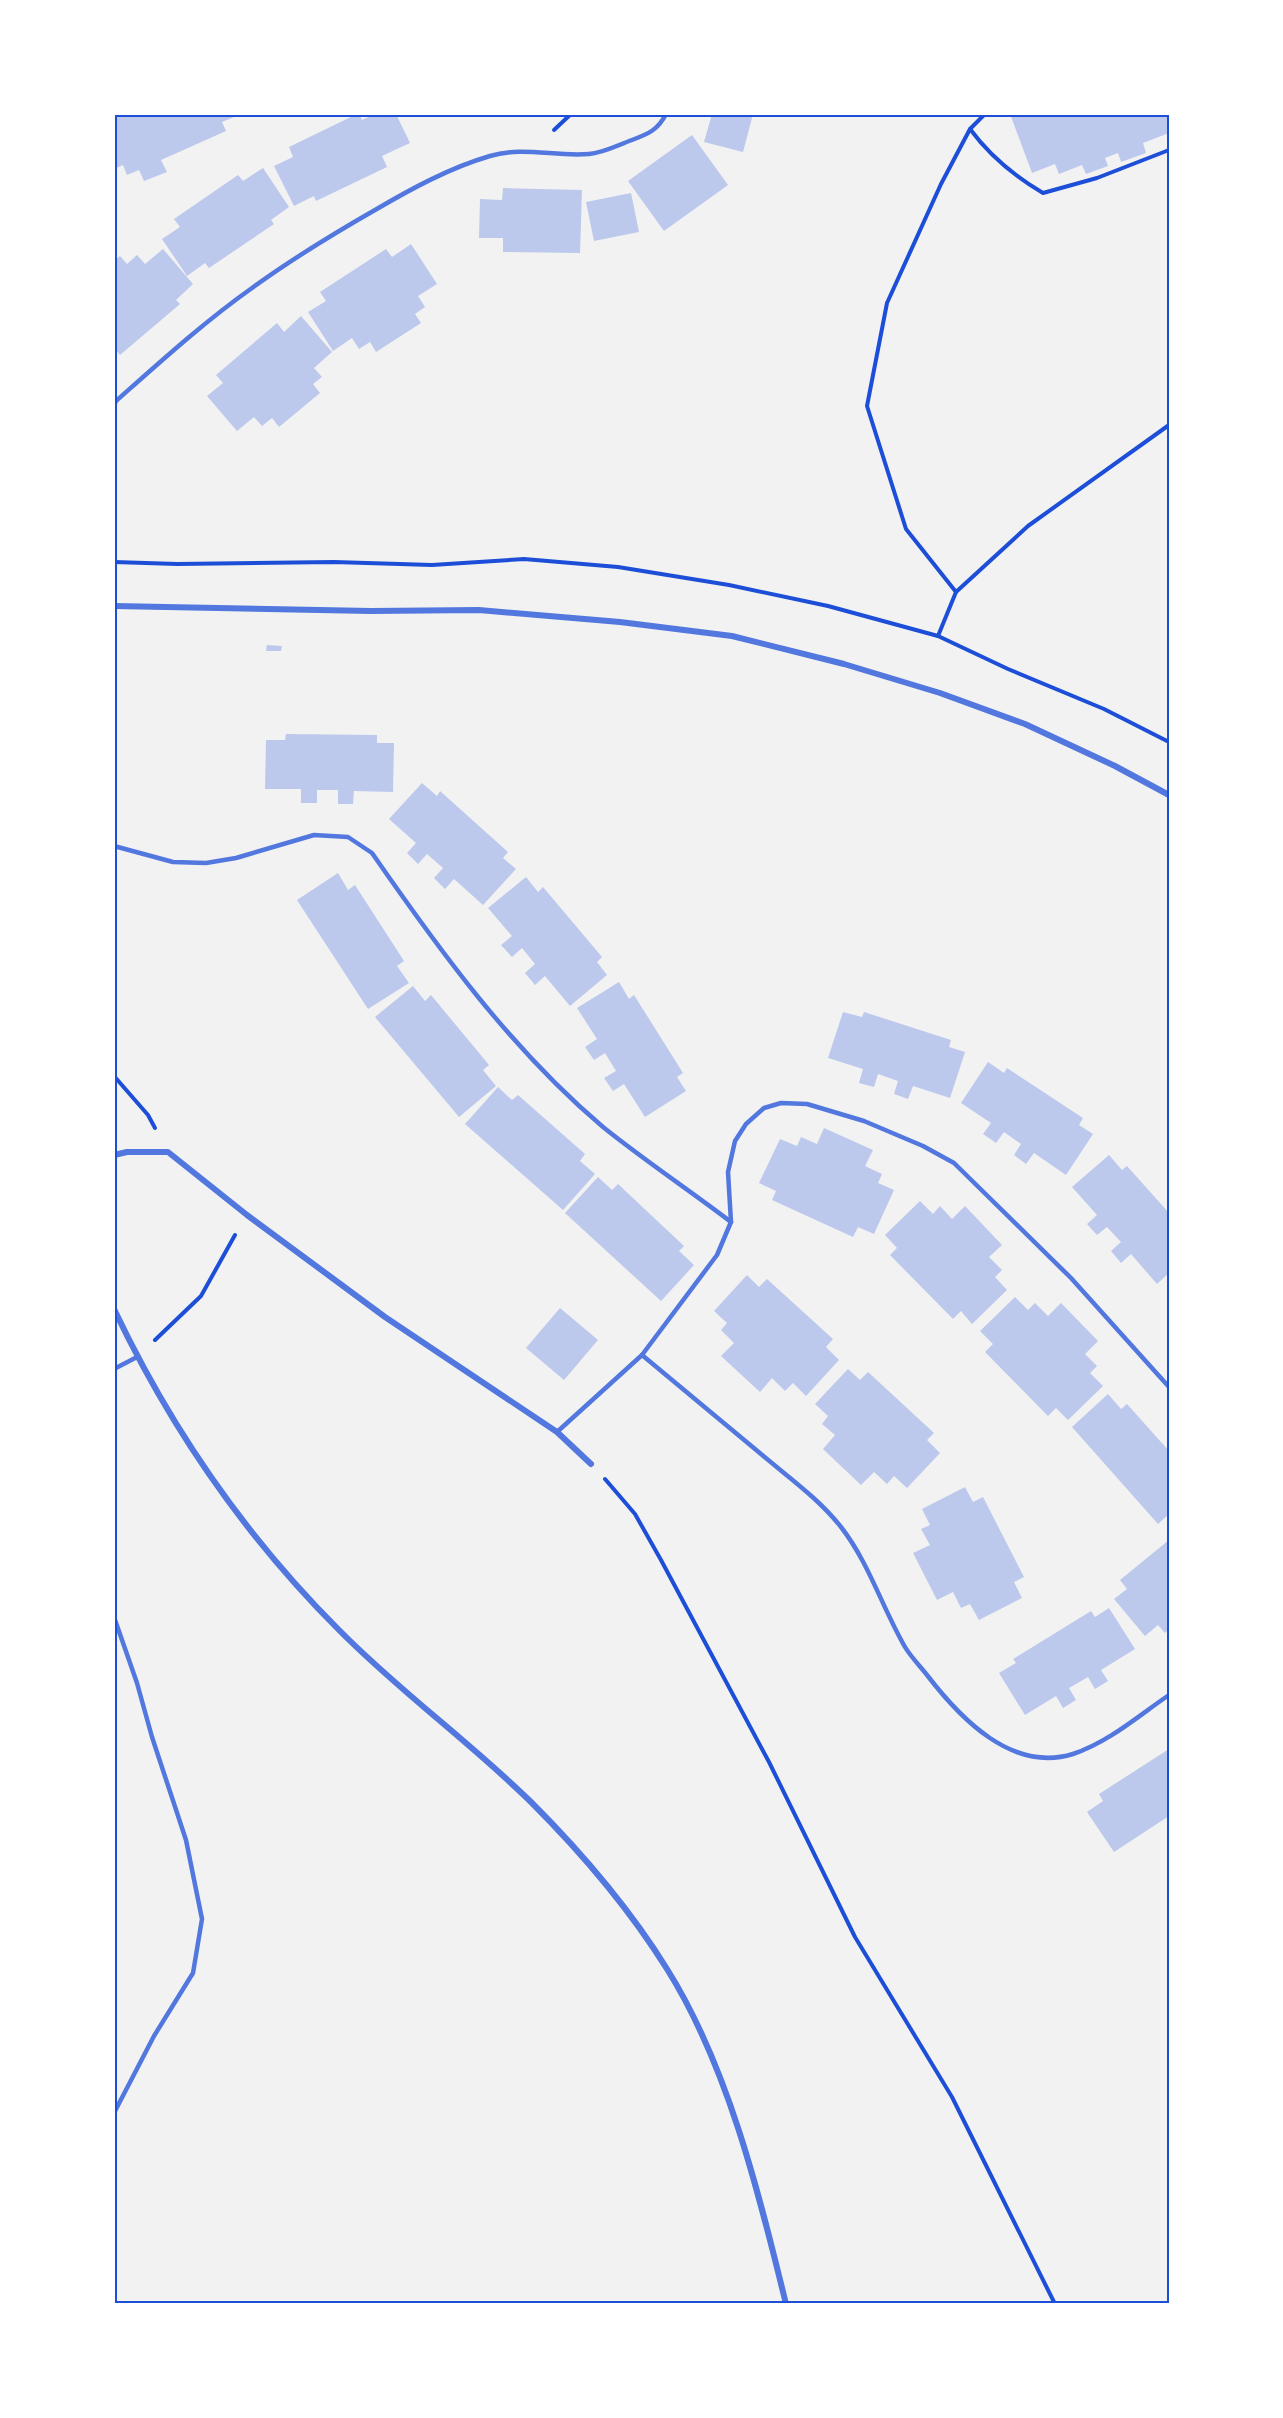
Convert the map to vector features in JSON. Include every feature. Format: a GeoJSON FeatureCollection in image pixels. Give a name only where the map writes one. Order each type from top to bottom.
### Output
{"type":"FeatureCollection","features":[{"type":"Feature","properties":{"kind":"street"},"geometry":{"type":"LineString","coordinates":[[114,606],[371,611],[478,610],[620,622],[732,636],[844,664],[940,693],[1025,723],[1116,766],[1169,795]]}},
{"type":"Feature","properties":{"kind":"street"},"geometry":{"type":"LineString","coordinates":[[114,1155],[127,1152],[168,1152],[247,1215],[385,1317],[557,1432],[591,1464]]}},
{"type":"Feature","properties":{"kind":"street"},"geometry":{"type":"LineString","coordinates":[[114,1309],[137,1357],[190,1446],[265,1551],[340,1631],[529,1801],[582,1854],[627,1910],[662,1961],[697,2023],[723,2087],[760,2200],[786,2304]]}},
{"type":"Feature","properties":{"kind":"lane"},"geometry":{"type":"LineString","coordinates":[[114,405],[193,334],[252,288],[324,240],[395,199],[457,168],[491,155],[524,151],[590,154],[612,148],[656,130],[666,114]]}},
{"type":"Feature","properties":{"kind":"lane"},"geometry":{"type":"LineString","coordinates":[[114,846],[173,862],[206,863],[236,858],[314,835],[348,837],[359,843],[372,853],[431,938],[488,1010],[545,1072],[603,1127],[731,1222]]}},
{"type":"Feature","properties":{"kind":"lane"},"geometry":{"type":"LineString","coordinates":[[557,1432],[642,1355],[717,1255],[731,1222],[728,1172],[735,1141],[747,1124],[764,1108],[781,1103],[807,1104],[864,1121],[923,1146],[954,1163],[1071,1278],[1169,1387]]}},
{"type":"Feature","properties":{"kind":"lane"},"geometry":{"type":"LineString","coordinates":[[642,1355],[812,1496],[840,1527],[862,1560],[905,1648],[943,1696],[974,1726],[997,1744],[1018,1752],[1046,1758],[1071,1754],[1100,1743],[1169,1695]]}},
{"type":"Feature","properties":{"kind":"lane"},"geometry":{"type":"LineString","coordinates":[[114,1369],[137,1357]]}},
{"type":"Feature","properties":{"kind":"lane"},"geometry":{"type":"LineString","coordinates":[[114,1617],[138,1683],[152,1737],[186,1840],[202,1919],[193,1973],[154,2036],[114,2113]]}},
{"type":"Feature","properties":{"kind":"path"},"geometry":{"type":"LineString","coordinates":[[956,592],[906,529],[867,406],[888,303],[941,184],[970,129],[985,114]]}},
{"type":"Feature","properties":{"kind":"path"},"geometry":{"type":"LineString","coordinates":[[970,129],[983,147],[1019,179],[1042,193],[1097,178],[1169,150]]}},
{"type":"Feature","properties":{"kind":"path"},"geometry":{"type":"LineString","coordinates":[[938,636],[956,592],[1028,526],[1169,425]]}},
{"type":"Feature","properties":{"kind":"path"},"geometry":{"type":"LineString","coordinates":[[114,1076],[148,1115],[168,1152]]}},
{"type":"Feature","properties":{"kind":"path"},"geometry":{"type":"LineString","coordinates":[[137,1357],[201,1296],[247,1215]]}},
{"type":"Feature","properties":{"kind":"path"},"geometry":{"type":"LineString","coordinates":[[591,1464],[635,1515],[661,1560],[769,1762],[855,1937],[952,2097],[1055,2304]]}},
{"type":"Feature","properties":{"kind":"building"},"geometry":{"type":"Polygon","coordinates":[[[114,114],[241,114],[222,122],[226,131],[161,160],[167,172],[144,181],[139,170],[127,175],[123,165],[114,169],[114,114]]]}},
{"type":"Feature","properties":{"kind":"building"},"geometry":{"type":"Polygon","coordinates":[[[357,114],[362,120],[375,114],[396,114],[410,143],[382,156],[387,167],[316,201],[314,196],[294,206],[274,166],[293,157],[289,147],[357,114]]]}},
{"type":"Feature","properties":{"kind":"building"},"geometry":{"type":"Polygon","coordinates":[[[712,114],[753,114],[743,152],[704,142],[712,114]]]}},
{"type":"Feature","properties":{"kind":"building"},"geometry":{"type":"Polygon","coordinates":[[[1010,114],[1169,114],[1169,133],[1143,143],[1146,153],[1121,162],[1118,153],[1105,158],[1108,166],[1086,174],[1082,165],[1059,174],[1055,164],[1032,173],[1010,114]]]}},
{"type":"Feature","properties":{"kind":"building"},"geometry":{"type":"Polygon","coordinates":[[[692,135],[728,185],[664,231],[628,181],[692,135]]]}},
{"type":"Feature","properties":{"kind":"building"},"geometry":{"type":"Polygon","coordinates":[[[263,168],[289,207],[271,220],[274,224],[209,268],[205,263],[187,276],[162,239],[180,227],[174,219],[238,175],[243,181],[263,168]]]}},
{"type":"Feature","properties":{"kind":"building"},"geometry":{"type":"Polygon","coordinates":[[[503,188],[582,190],[580,253],[503,252],[503,238],[479,238],[480,199],[502,200],[503,188]]]}},
{"type":"Feature","properties":{"kind":"building"},"geometry":{"type":"Polygon","coordinates":[[[631,193],[639,232],[594,241],[586,202],[631,193]]]}},
{"type":"Feature","properties":{"kind":"building"},"geometry":{"type":"Polygon","coordinates":[[[411,244],[437,284],[418,296],[425,307],[415,314],[421,323],[376,352],[370,342],[359,349],[352,338],[333,351],[308,312],[326,301],[320,292],[386,249],[392,257],[411,244]]]}},
{"type":"Feature","properties":{"kind":"building"},"geometry":{"type":"Polygon","coordinates":[[[163,249],[193,284],[176,300],[180,304],[120,355],[116,350],[114,352],[114,261],[120,256],[127,264],[137,255],[145,264],[163,249]]]}},
{"type":"Feature","properties":{"kind":"building"},"geometry":{"type":"Polygon","coordinates":[[[301,316],[332,352],[314,368],[322,377],[313,384],[320,393],[279,427],[272,418],[262,426],[254,417],[237,431],[207,396],[223,383],[216,375],[277,323],[284,332],[301,316]]]}},
{"type":"Feature","properties":{"kind":"building"},"geometry":{"type":"Polygon","coordinates":[[[267,645],[282,646],[281,651],[266,651],[267,645]]]}},
{"type":"Feature","properties":{"kind":"building"},"geometry":{"type":"Polygon","coordinates":[[[286,734],[377,735],[377,743],[394,743],[393,792],[354,791],[353,804],[338,804],[338,790],[317,790],[317,803],[301,803],[301,789],[265,789],[266,740],[285,740],[286,734]]]}},
{"type":"Feature","properties":{"kind":"building"},"geometry":{"type":"Polygon","coordinates":[[[422,783],[437,796],[440,791],[508,852],[503,858],[516,869],[483,905],[454,879],[445,889],[434,878],[443,868],[427,854],[418,864],[407,853],[416,843],[389,819],[422,783]]]}},
{"type":"Feature","properties":{"kind":"building"},"geometry":{"type":"Polygon","coordinates":[[[338,873],[348,890],[355,885],[404,961],[397,966],[409,983],[368,1009],[297,900],[338,873]]]}},
{"type":"Feature","properties":{"kind":"building"},"geometry":{"type":"Polygon","coordinates":[[[526,877],[538,892],[543,887],[602,957],[597,962],[607,975],[570,1006],[545,976],[535,985],[525,973],[535,964],[522,948],[512,957],[501,945],[512,936],[488,908],[526,877]]]}},
{"type":"Feature","properties":{"kind":"building"},"geometry":{"type":"Polygon","coordinates":[[[619,982],[629,999],[634,995],[683,1073],[677,1077],[686,1091],[645,1117],[624,1084],[613,1091],[604,1078],[616,1071],[605,1053],[594,1060],[585,1047],[597,1039],[577,1008],[619,982]]]}},
{"type":"Feature","properties":{"kind":"building"},"geometry":{"type":"Polygon","coordinates":[[[413,986],[425,1001],[431,995],[489,1065],[483,1070],[496,1086],[459,1117],[375,1017],[413,986]]]}},
{"type":"Feature","properties":{"kind":"building"},"geometry":{"type":"Polygon","coordinates":[[[843,1012],[862,1017],[864,1012],[951,1040],[949,1047],[965,1052],[950,1098],[913,1086],[908,1099],[894,1094],[898,1081],[878,1074],[874,1087],[859,1083],[863,1069],[828,1058],[843,1012]]]}},
{"type":"Feature","properties":{"kind":"building"},"geometry":{"type":"Polygon","coordinates":[[[988,1062],[1004,1073],[1007,1068],[1083,1118],[1079,1125],[1093,1134],[1066,1175],[1034,1153],[1026,1164],[1014,1155],[1021,1144],[1004,1132],[996,1143],[983,1134],[991,1123],[961,1103],[988,1062]]]}},
{"type":"Feature","properties":{"kind":"building"},"geometry":{"type":"Polygon","coordinates":[[[498,1087],[512,1100],[518,1095],[585,1154],[580,1161],[595,1174],[563,1210],[465,1124],[498,1087]]]}},
{"type":"Feature","properties":{"kind":"building"},"geometry":{"type":"Polygon","coordinates":[[[824,1128],[873,1150],[865,1166],[882,1174],[878,1183],[894,1190],[874,1234],[858,1227],[853,1237],[772,1200],[776,1191],[759,1183],[780,1139],[797,1146],[801,1137],[817,1144],[824,1128]]]}},
{"type":"Feature","properties":{"kind":"building"},"geometry":{"type":"Polygon","coordinates":[[[1109,1155],[1122,1170],[1127,1166],[1169,1213],[1169,1273],[1157,1284],[1131,1254],[1121,1263],[1111,1251],[1121,1242],[1107,1227],[1097,1235],[1087,1224],[1097,1215],[1072,1187],[1109,1155]]]}},
{"type":"Feature","properties":{"kind":"building"},"geometry":{"type":"Polygon","coordinates":[[[598,1177],[612,1190],[618,1184],[684,1246],[679,1251],[694,1265],[661,1301],[565,1213],[598,1177]]]}},
{"type":"Feature","properties":{"kind":"building"},"geometry":{"type":"Polygon","coordinates":[[[920,1201],[933,1214],[940,1206],[952,1219],[965,1206],[1002,1245],[989,1257],[1002,1270],[995,1277],[1007,1290],[972,1324],[961,1311],[953,1319],[890,1255],[897,1248],[885,1235],[920,1201]]]}},
{"type":"Feature","properties":{"kind":"building"},"geometry":{"type":"Polygon","coordinates":[[[747,1275],[759,1287],[767,1279],[833,1339],[826,1347],[839,1360],[806,1396],[793,1383],[785,1391],[772,1378],[760,1392],[721,1356],[734,1343],[721,1330],[727,1323],[714,1311],[747,1275]]]}},
{"type":"Feature","properties":{"kind":"building"},"geometry":{"type":"Polygon","coordinates":[[[1015,1297],[1028,1310],[1035,1303],[1048,1316],[1061,1303],[1098,1341],[1085,1354],[1097,1366],[1090,1373],[1103,1386],[1068,1420],[1056,1408],[1048,1416],[985,1352],[993,1344],[980,1331],[1015,1297]]]}},
{"type":"Feature","properties":{"kind":"building"},"geometry":{"type":"Polygon","coordinates":[[[560,1308],[598,1340],[564,1380],[526,1348],[560,1308]]]}},
{"type":"Feature","properties":{"kind":"building"},"geometry":{"type":"Polygon","coordinates":[[[848,1369],[860,1380],[868,1372],[934,1433],[927,1440],[940,1453],[907,1488],[894,1476],[887,1484],[874,1472],[861,1485],[823,1449],[835,1435],[822,1424],[828,1416],[815,1404],[848,1369]]]}},
{"type":"Feature","properties":{"kind":"building"},"geometry":{"type":"Polygon","coordinates":[[[1108,1394],[1121,1409],[1127,1404],[1169,1451],[1169,1514],[1158,1524],[1072,1427],[1108,1394]]]}},
{"type":"Feature","properties":{"kind":"building"},"geometry":{"type":"Polygon","coordinates":[[[965,1487],[973,1502],[983,1497],[1024,1577],[1014,1582],[1022,1598],[979,1620],[970,1604],[961,1608],[953,1592],[937,1600],[913,1553],[930,1545],[921,1529],[930,1525],[922,1509],[965,1487]]]}},
{"type":"Feature","properties":{"kind":"building"},"geometry":{"type":"Polygon","coordinates":[[[1169,1540],[1169,1629],[1165,1633],[1158,1625],[1145,1636],[1114,1599],[1127,1589],[1120,1580],[1169,1540]]]}},
{"type":"Feature","properties":{"kind":"building"},"geometry":{"type":"Polygon","coordinates":[[[1109,1608],[1135,1649],[1101,1670],[1108,1681],[1095,1689],[1088,1677],[1069,1688],[1076,1700],[1063,1708],[1056,1696],[1025,1715],[999,1673],[1016,1663],[1013,1659],[1091,1611],[1095,1617],[1109,1608]]]}},
{"type":"Feature","properties":{"kind":"building"},"geometry":{"type":"Polygon","coordinates":[[[1169,1749],[1169,1816],[1114,1852],[1087,1812],[1103,1801],[1099,1794],[1169,1749]]]}}]}
